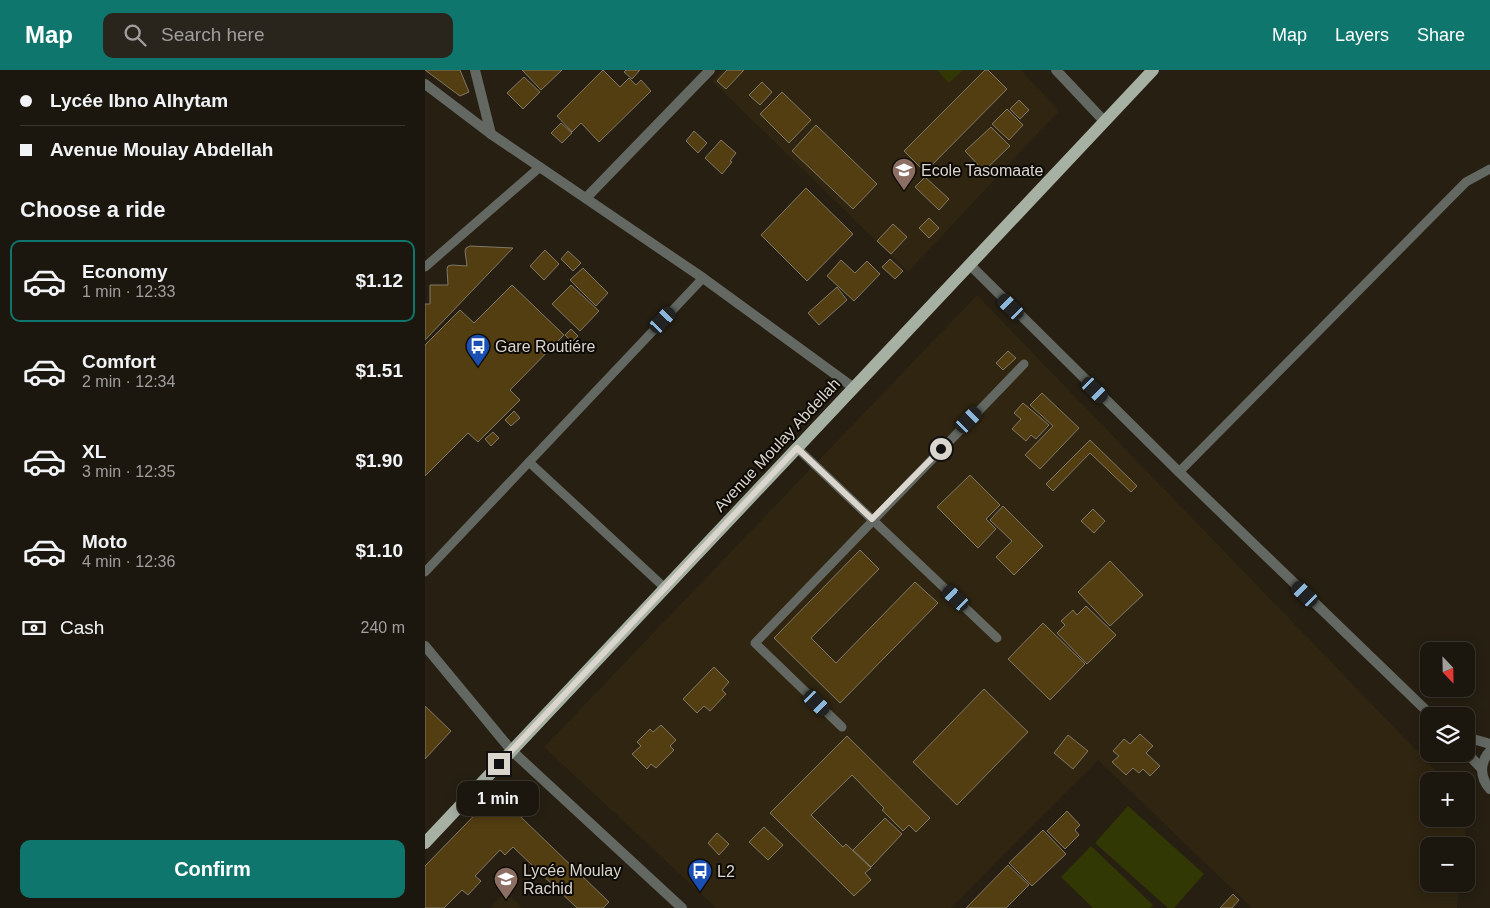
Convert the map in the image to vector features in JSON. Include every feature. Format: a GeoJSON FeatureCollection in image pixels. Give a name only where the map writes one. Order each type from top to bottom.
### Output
{"type":"FeatureCollection","features":[{"type":"Feature","properties":{"kind":"main road","name":"Avenue Moulay Abdellah"},"geometry":{"type":"LineString","coordinates":[[425,843],[1153,70]]}},
{"type":"Feature","properties":{"kind":"street"},"geometry":{"type":"LineString","coordinates":[[475,70],[491,134]]}},
{"type":"Feature","properties":{"kind":"street"},"geometry":{"type":"LineString","coordinates":[[586,198],[710,70]]}},
{"type":"Feature","properties":{"kind":"street"},"geometry":{"type":"LineString","coordinates":[[1056,70],[1105,122]]}},
{"type":"Feature","properties":{"kind":"street"},"geometry":{"type":"LineString","coordinates":[[425,84],[491,134],[703,278],[854,388]]}},
{"type":"Feature","properties":{"kind":"street"},"geometry":{"type":"LineString","coordinates":[[970,265],[1179,472],[1423,707]]}},
{"type":"Feature","properties":{"kind":"street"},"geometry":{"type":"LineString","coordinates":[[425,646],[511,751],[681,908]]}},
{"type":"Feature","properties":{"kind":"street"},"geometry":{"type":"LineString","coordinates":[[1475,740],[1490,744]]}},
{"type":"Feature","properties":{"kind":"street"},"geometry":{"type":"LineString","coordinates":[[1490,751],[1483,760],[1481,769],[1483,778],[1490,788]]}},
{"type":"Feature","properties":{"kind":"street"},"geometry":{"type":"LineString","coordinates":[[1475,762],[1481,769]]}},
{"type":"Feature","properties":{"kind":"lane"},"geometry":{"type":"LineString","coordinates":[[425,267],[540,167]]}},
{"type":"Feature","properties":{"kind":"lane"},"geometry":{"type":"LineString","coordinates":[[1179,472],[1466,182],[1490,169]]}},
{"type":"Feature","properties":{"kind":"lane"},"geometry":{"type":"LineString","coordinates":[[425,572],[703,278]]}},
{"type":"Feature","properties":{"kind":"lane"},"geometry":{"type":"LineString","coordinates":[[842,727],[755,643],[872,519],[1024,364]]}},
{"type":"Feature","properties":{"kind":"lane"},"geometry":{"type":"LineString","coordinates":[[797,448],[997,638]]}},
{"type":"Feature","properties":{"kind":"lane"},"geometry":{"type":"LineString","coordinates":[[529,462],[665,588]]}},
{"type":"Feature","properties":{"kind":"shaded area","name":"Ecole Tasomaate"},"geometry":{"type":"Polygon","coordinates":[[[723,70],[1021,70],[1059,111],[908,272],[712,81],[723,70]]]}},
{"type":"Feature","properties":{"kind":"shaded area"},"geometry":{"type":"Polygon","coordinates":[[[977,295],[1420,754],[1420,762],[1428,762],[1437,772],[1420,772],[1420,827],[1466,827],[1465,837],[1420,837],[1420,892],[1459,892],[1457,908],[1252,908],[1098,760],[951,908],[716,908],[544,747],[977,295]]]}},
{"type":"Feature","properties":{"kind":"shaded area","name":"Lycée Moulay Rachid"},"geometry":{"type":"Polygon","coordinates":[[[506,892],[522,908],[490,908],[506,892]]]}},
{"type":"Feature","properties":{"kind":"green space"},"geometry":{"type":"Polygon","coordinates":[[[937,70],[963,70],[949,83],[937,70]]]}},
{"type":"Feature","properties":{"kind":"green space"},"geometry":{"type":"Polygon","coordinates":[[[1128,806],[1204,874],[1174,908],[1168,908],[1095,843],[1128,806]]]}},
{"type":"Feature","properties":{"kind":"green space"},"geometry":{"type":"Polygon","coordinates":[[[1091,846],[1153,905],[1150,908],[1093,908],[1061,877],[1091,846]]]}},
{"type":"Feature","properties":{"kind":"building"},"geometry":{"type":"Polygon","coordinates":[[[425,70],[460,70],[469,92],[460,96],[425,70]]]}},
{"type":"Feature","properties":{"kind":"building"},"geometry":{"type":"Polygon","coordinates":[[[522,70],[562,70],[541,90],[522,70]]]}},
{"type":"Feature","properties":{"kind":"building"},"geometry":{"type":"Polygon","coordinates":[[[603,70],[620,87],[629,78],[636,85],[641,80],[651,91],[599,142],[581,123],[572,132],[557,116],[603,70]]]}},
{"type":"Feature","properties":{"kind":"building"},"geometry":{"type":"Polygon","coordinates":[[[626,70],[640,70],[632,79],[624,72],[626,70]]]}},
{"type":"Feature","properties":{"kind":"building"},"geometry":{"type":"Polygon","coordinates":[[[727,70],[744,70],[726,89],[717,81],[727,70]]]}},
{"type":"Feature","properties":{"kind":"building"},"geometry":{"type":"Polygon","coordinates":[[[985,70],[988,70],[1007,89],[925,172],[904,151],[985,70]]]}},
{"type":"Feature","properties":{"kind":"building"},"geometry":{"type":"Polygon","coordinates":[[[524,77],[540,92],[523,109],[507,93],[524,77]]]}},
{"type":"Feature","properties":{"kind":"building"},"geometry":{"type":"Polygon","coordinates":[[[762,82],[772,92],[760,105],[749,95],[762,82]]]}},
{"type":"Feature","properties":{"kind":"building"},"geometry":{"type":"Polygon","coordinates":[[[782,92],[811,120],[789,143],[760,114],[782,92]]]}},
{"type":"Feature","properties":{"kind":"building"},"geometry":{"type":"Polygon","coordinates":[[[1019,100],[1029,110],[1020,119],[1010,109],[1019,100]]]}},
{"type":"Feature","properties":{"kind":"building"},"geometry":{"type":"Polygon","coordinates":[[[1007,109],[1023,125],[1009,140],[992,124],[1007,109]]]}},
{"type":"Feature","properties":{"kind":"building"},"geometry":{"type":"Polygon","coordinates":[[[561,123],[572,133],[562,143],[551,133],[561,123]]]}},
{"type":"Feature","properties":{"kind":"building"},"geometry":{"type":"Polygon","coordinates":[[[816,125],[877,184],[853,209],[792,151],[816,125]]]}},
{"type":"Feature","properties":{"kind":"building"},"geometry":{"type":"Polygon","coordinates":[[[991,127],[1010,146],[984,171],[965,151],[991,127]]]}},
{"type":"Feature","properties":{"kind":"building"},"geometry":{"type":"Polygon","coordinates":[[[694,131],[707,143],[698,153],[686,141],[694,131]]]}},
{"type":"Feature","properties":{"kind":"building"},"geometry":{"type":"Polygon","coordinates":[[[721,140],[736,153],[730,161],[732,162],[722,174],[705,158],[721,140]]]}},
{"type":"Feature","properties":{"kind":"building"},"geometry":{"type":"Polygon","coordinates":[[[925,177],[949,199],[939,210],[915,187],[925,177]]]}},
{"type":"Feature","properties":{"kind":"building"},"geometry":{"type":"Polygon","coordinates":[[[806,188],[853,234],[807,281],[761,235],[806,188]]]}},
{"type":"Feature","properties":{"kind":"building"},"geometry":{"type":"Polygon","coordinates":[[[929,218],[939,228],[929,238],[919,228],[929,218]]]}},
{"type":"Feature","properties":{"kind":"building"},"geometry":{"type":"Polygon","coordinates":[[[893,224],[907,237],[891,254],[877,241],[893,224]]]}},
{"type":"Feature","properties":{"kind":"building"},"geometry":{"type":"Polygon","coordinates":[[[470,246],[513,248],[425,340],[425,304],[430,304],[430,285],[448,285],[448,266],[467,266],[465,251],[470,246]]]}},
{"type":"Feature","properties":{"kind":"building"},"geometry":{"type":"Polygon","coordinates":[[[545,250],[559,264],[544,280],[530,266],[545,250]]]}},
{"type":"Feature","properties":{"kind":"building"},"geometry":{"type":"Polygon","coordinates":[[[568,251],[581,263],[573,271],[561,259],[568,251]]]}},
{"type":"Feature","properties":{"kind":"building"},"geometry":{"type":"Polygon","coordinates":[[[890,259],[903,271],[895,279],[882,267],[890,259]]]}},
{"type":"Feature","properties":{"kind":"building"},"geometry":{"type":"Polygon","coordinates":[[[841,260],[855,273],[867,261],[880,274],[854,301],[827,276],[841,260]]]}},
{"type":"Feature","properties":{"kind":"building"},"geometry":{"type":"Polygon","coordinates":[[[583,268],[608,293],[596,306],[570,280],[583,268]]]}},
{"type":"Feature","properties":{"kind":"building","name":"Gare Routiére"},"geometry":{"type":"Polygon","coordinates":[[[512,285],[564,335],[510,390],[520,400],[478,442],[468,433],[425,476],[425,345],[460,310],[474,323],[512,285]]]}},
{"type":"Feature","properties":{"kind":"building"},"geometry":{"type":"Polygon","coordinates":[[[571,285],[599,311],[580,331],[552,304],[571,285]]]}},
{"type":"Feature","properties":{"kind":"building"},"geometry":{"type":"Polygon","coordinates":[[[837,287],[847,300],[819,325],[808,313],[837,287]]]}},
{"type":"Feature","properties":{"kind":"building"},"geometry":{"type":"Polygon","coordinates":[[[571,329],[578,336],[572,342],[565,335],[571,329]]]}},
{"type":"Feature","properties":{"kind":"building"},"geometry":{"type":"Polygon","coordinates":[[[1008,351],[1016,358],[1003,370],[996,363],[1008,351]]]}},
{"type":"Feature","properties":{"kind":"building"},"geometry":{"type":"Polygon","coordinates":[[[1042,393],[1079,428],[1040,469],[1025,455],[1053,426],[1030,405],[1042,393]]]}},
{"type":"Feature","properties":{"kind":"building"},"geometry":{"type":"Polygon","coordinates":[[[1023,403],[1049,425],[1036,439],[1031,435],[1026,441],[1012,429],[1021,419],[1014,413],[1023,403]]]}},
{"type":"Feature","properties":{"kind":"building"},"geometry":{"type":"Polygon","coordinates":[[[514,411],[520,418],[511,426],[505,420],[514,411]]]}},
{"type":"Feature","properties":{"kind":"building"},"geometry":{"type":"Polygon","coordinates":[[[493,432],[499,438],[491,446],[485,439],[493,432]]]}},
{"type":"Feature","properties":{"kind":"building"},"geometry":{"type":"Polygon","coordinates":[[[1090,440],[1137,486],[1131,492],[1090,453],[1053,491],[1046,484],[1090,440]]]}},
{"type":"Feature","properties":{"kind":"building"},"geometry":{"type":"Polygon","coordinates":[[[970,475],[1000,505],[986,519],[996,529],[978,548],[937,507],[970,475]]]}},
{"type":"Feature","properties":{"kind":"building"},"geometry":{"type":"Polygon","coordinates":[[[1003,506],[1043,546],[1014,575],[996,557],[1012,541],[990,520],[1003,506]]]}},
{"type":"Feature","properties":{"kind":"building"},"geometry":{"type":"Polygon","coordinates":[[[1093,509],[1105,521],[1094,533],[1081,521],[1093,509]]]}},
{"type":"Feature","properties":{"kind":"building"},"geometry":{"type":"Polygon","coordinates":[[[860,550],[879,569],[811,638],[836,663],[915,582],[938,603],[840,703],[774,638],[860,550]]]}},
{"type":"Feature","properties":{"kind":"building"},"geometry":{"type":"Polygon","coordinates":[[[1110,561],[1143,595],[1110,626],[1078,592],[1110,561]]]}},
{"type":"Feature","properties":{"kind":"building"},"geometry":{"type":"Polygon","coordinates":[[[1086,606],[1116,635],[1087,664],[1057,633],[1065,625],[1061,621],[1073,610],[1077,615],[1086,606]]]}},
{"type":"Feature","properties":{"kind":"building"},"geometry":{"type":"Polygon","coordinates":[[[1043,623],[1085,664],[1050,700],[1008,659],[1043,623]]]}},
{"type":"Feature","properties":{"kind":"building"},"geometry":{"type":"Polygon","coordinates":[[[714,667],[729,682],[722,690],[726,694],[710,711],[704,706],[697,713],[683,699],[714,667]]]}},
{"type":"Feature","properties":{"kind":"building"},"geometry":{"type":"Polygon","coordinates":[[[984,689],[1028,732],[957,805],[913,762],[984,689]]]}},
{"type":"Feature","properties":{"kind":"building"},"geometry":{"type":"Polygon","coordinates":[[[425,706],[451,731],[425,759],[425,706]]]}},
{"type":"Feature","properties":{"kind":"building"},"geometry":{"type":"Polygon","coordinates":[[[661,725],[676,740],[670,746],[674,750],[656,768],[651,764],[647,769],[632,754],[641,746],[637,742],[650,729],[653,732],[661,725]]]}},
{"type":"Feature","properties":{"kind":"building"},"geometry":{"type":"Polygon","coordinates":[[[1140,734],[1153,746],[1146,753],[1160,766],[1150,776],[1143,769],[1139,773],[1133,768],[1126,775],[1112,762],[1119,756],[1113,751],[1124,739],[1130,744],[1140,734]]]}},
{"type":"Feature","properties":{"kind":"building"},"geometry":{"type":"Polygon","coordinates":[[[1068,735],[1088,751],[1073,769],[1054,753],[1068,735]]]}},
{"type":"Feature","properties":{"kind":"building"},"geometry":{"type":"Polygon","coordinates":[[[847,736],[930,818],[916,832],[909,825],[903,831],[852,775],[811,815],[843,847],[846,844],[871,868],[865,873],[871,880],[854,896],[770,813],[847,736]]]}},
{"type":"Feature","properties":{"kind":"building"},"geometry":{"type":"Polygon","coordinates":[[[496,793],[609,902],[603,908],[577,908],[513,847],[505,855],[500,850],[475,876],[481,881],[468,895],[462,890],[444,908],[425,908],[425,866],[496,793]]]}},
{"type":"Feature","properties":{"kind":"building"},"geometry":{"type":"Polygon","coordinates":[[[1067,811],[1080,825],[1075,830],[1079,835],[1065,849],[1047,831],[1067,811]]]}},
{"type":"Feature","properties":{"kind":"building"},"geometry":{"type":"Polygon","coordinates":[[[885,818],[902,834],[871,867],[853,850],[885,818]]]}},
{"type":"Feature","properties":{"kind":"building"},"geometry":{"type":"Polygon","coordinates":[[[764,827],[783,845],[768,860],[749,842],[764,827]]]}},
{"type":"Feature","properties":{"kind":"building"},"geometry":{"type":"Polygon","coordinates":[[[1043,830],[1066,854],[1032,886],[1009,863],[1043,830]]]}},
{"type":"Feature","properties":{"kind":"building"},"geometry":{"type":"Polygon","coordinates":[[[717,833],[729,844],[719,855],[708,843],[717,833]]]}},
{"type":"Feature","properties":{"kind":"building"},"geometry":{"type":"Polygon","coordinates":[[[1008,865],[1029,885],[1006,908],[966,908],[1008,865]]]}},
{"type":"Feature","properties":{"kind":"building"},"geometry":{"type":"Polygon","coordinates":[[[1233,894],[1239,900],[1232,908],[1220,908],[1233,894]]]}},
{"type":"Feature","properties":{"kind":"place","name":"Ecole Tasomaate"},"geometry":{"type":"Point","coordinates":[904,191]}},
{"type":"Feature","properties":{"kind":"place","name":"Gare Routiére"},"geometry":{"type":"Point","coordinates":[478,367]}},
{"type":"Feature","properties":{"kind":"place","name":"L2"},"geometry":{"type":"Point","coordinates":[700,892]}},
{"type":"Feature","properties":{"kind":"place","name":"Lycée Moulay Rachid"},"geometry":{"type":"Point","coordinates":[506,900]}},
{"type":"Feature","properties":{"kind":"route"},"geometry":{"type":"LineString","coordinates":[[499,764],[797,448],[872,519],[941,449]]}}]}
